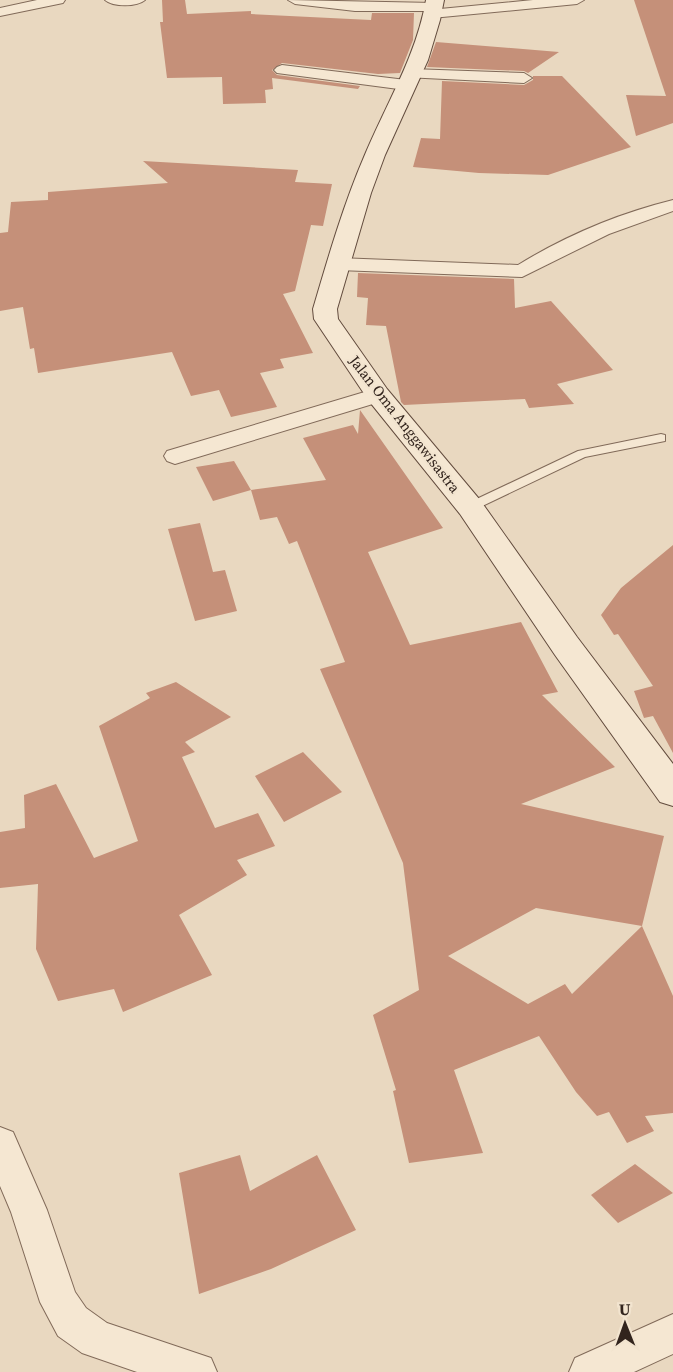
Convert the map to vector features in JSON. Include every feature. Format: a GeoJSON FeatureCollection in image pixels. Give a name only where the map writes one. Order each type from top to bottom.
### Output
{"type":"FeatureCollection","features":[{"type":"Feature","properties":{"kind":"main road","name":"Jalan Oma Anggawisastra"},"geometry":{"type":"LineString","coordinates":[[434,7],[421,52],[374,157],[349,225],[326,309],[326,319],[378,395],[470,507],[566,646],[667,783]]}},
{"type":"Feature","properties":{"kind":"street"},"geometry":{"type":"LineString","coordinates":[[0,12],[58,0]]}},
{"type":"Feature","properties":{"kind":"street"},"geometry":{"type":"LineString","coordinates":[[112,0],[138,0]]}},
{"type":"Feature","properties":{"kind":"street"},"geometry":{"type":"LineString","coordinates":[[295,0],[355,7],[434,7],[577,0]]}},
{"type":"Feature","properties":{"kind":"street"},"geometry":{"type":"LineString","coordinates":[[282,70],[409,79],[524,78]]}},
{"type":"Feature","properties":{"kind":"street"},"geometry":{"type":"LineString","coordinates":[[338,264],[522,271],[546,256],[602,231],[673,205]]}},
{"type":"Feature","properties":{"kind":"street"},"geometry":{"type":"LineString","coordinates":[[175,456],[378,395]]}},
{"type":"Feature","properties":{"kind":"street"},"geometry":{"type":"LineString","coordinates":[[0,1145],[29,1210],[59,1302],[72,1322],[96,1339],[197,1372]]}},
{"type":"Feature","properties":{"kind":"street"},"geometry":{"type":"LineString","coordinates":[[589,1372],[673,1334]]}},
{"type":"Feature","properties":{"kind":"lane"},"geometry":{"type":"LineString","coordinates":[[470,507],[582,454],[661,438]]}},
{"type":"Feature","properties":{"kind":"building"},"geometry":{"type":"Polygon","coordinates":[[[162,0],[185,0],[187,14],[251,11],[251,14],[371,20],[372,13],[414,13],[413,40],[400,73],[378,74],[282,63],[272,70],[277,75],[360,86],[358,89],[272,78],[273,89],[265,90],[266,103],[223,104],[222,77],[167,78],[160,22],[163,22],[162,0]]]}},
{"type":"Feature","properties":{"kind":"building"},"geometry":{"type":"Polygon","coordinates":[[[634,0],[673,0],[673,123],[636,136],[626,95],[666,96],[634,0]]]}},
{"type":"Feature","properties":{"kind":"building"},"geometry":{"type":"Polygon","coordinates":[[[436,42],[559,52],[528,73],[427,67],[436,42]]]}},
{"type":"Feature","properties":{"kind":"building"},"geometry":{"type":"Polygon","coordinates":[[[533,76],[562,76],[631,147],[548,175],[479,173],[413,167],[421,138],[440,139],[442,81],[524,85],[533,80],[533,76]]]}},
{"type":"Feature","properties":{"kind":"building"},"geometry":{"type":"Polygon","coordinates":[[[143,161],[298,170],[295,182],[332,184],[323,226],[311,225],[295,291],[283,294],[313,353],[280,359],[284,368],[260,373],[277,407],[231,417],[219,390],[191,396],[172,352],[38,373],[34,348],[30,349],[23,307],[0,311],[0,233],[8,232],[11,202],[48,200],[48,192],[168,183],[143,161]]]}},
{"type":"Feature","properties":{"kind":"building"},"geometry":{"type":"Polygon","coordinates":[[[358,273],[514,279],[515,308],[551,301],[613,370],[557,384],[574,404],[529,408],[525,399],[404,405],[401,402],[386,326],[366,325],[368,298],[357,297],[358,273]]]}},
{"type":"Feature","properties":{"kind":"building"},"geometry":{"type":"Polygon","coordinates":[[[360,410],[443,528],[368,552],[410,645],[521,622],[558,692],[542,695],[615,767],[521,804],[664,836],[642,926],[673,996],[673,1113],[645,1116],[654,1131],[627,1143],[609,1112],[597,1116],[576,1092],[539,1036],[454,1070],[483,1153],[409,1163],[393,1091],[396,1090],[373,1015],[419,990],[403,863],[320,669],[345,662],[297,541],[289,544],[277,517],[260,520],[251,490],[326,480],[303,438],[353,425],[358,434],[360,410]],[[536,908],[448,956],[528,1004],[565,984],[572,994],[642,926],[536,908]]]}},
{"type":"Feature","properties":{"kind":"building"},"geometry":{"type":"Polygon","coordinates":[[[234,461],[251,490],[213,501],[196,467],[234,461]]]}},
{"type":"Feature","properties":{"kind":"building"},"geometry":{"type":"Polygon","coordinates":[[[200,523],[213,572],[225,570],[237,611],[195,621],[168,529],[200,523]]]}},
{"type":"Feature","properties":{"kind":"building"},"geometry":{"type":"Polygon","coordinates":[[[673,545],[673,753],[653,716],[644,718],[634,691],[653,686],[618,634],[614,635],[601,615],[621,588],[673,545]]]}},
{"type":"Feature","properties":{"kind":"building"},"geometry":{"type":"Polygon","coordinates":[[[176,682],[231,717],[185,742],[195,752],[182,757],[215,828],[258,813],[275,846],[237,860],[247,875],[179,915],[212,975],[123,1012],[114,989],[58,1001],[36,949],[38,884],[0,888],[0,832],[25,828],[24,795],[56,784],[94,858],[138,841],[99,726],[150,698],[146,693],[176,682]]]}},
{"type":"Feature","properties":{"kind":"building"},"geometry":{"type":"Polygon","coordinates":[[[303,752],[342,792],[284,822],[255,776],[303,752]]]}},
{"type":"Feature","properties":{"kind":"building"},"geometry":{"type":"Polygon","coordinates":[[[240,1155],[250,1191],[317,1155],[356,1230],[271,1269],[199,1294],[179,1173],[240,1155]]]}},
{"type":"Feature","properties":{"kind":"building"},"geometry":{"type":"Polygon","coordinates":[[[635,1164],[673,1193],[618,1223],[591,1195],[635,1164]]]}}]}
